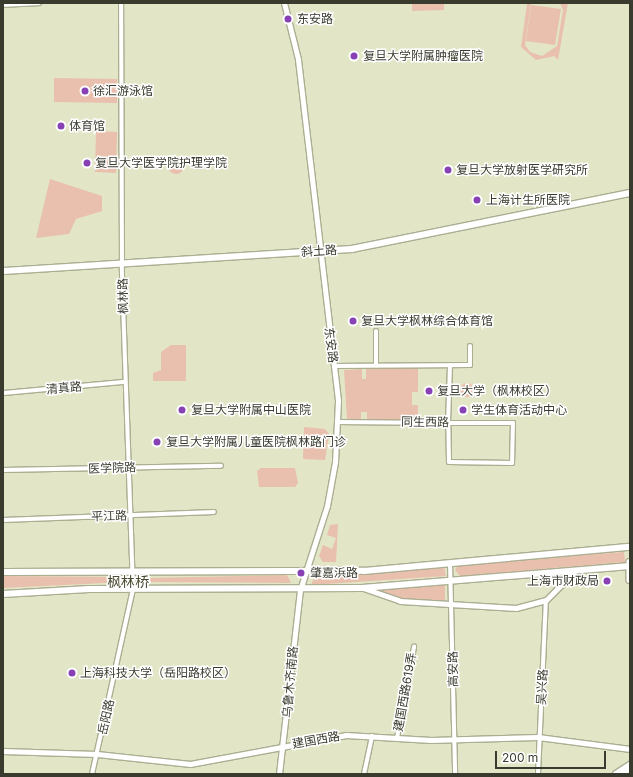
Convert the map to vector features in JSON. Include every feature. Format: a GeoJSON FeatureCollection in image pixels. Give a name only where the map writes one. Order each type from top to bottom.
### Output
{"type":"FeatureCollection","features":[{"type":"Feature","properties":{"kind":"main road","name":"斜土路"},"geometry":{"type":"LineString","coordinates":[[3,271],[122,266],[352,249],[630,193]]}},
{"type":"Feature","properties":{"kind":"main road"},"geometry":{"type":"LineString","coordinates":[[3,572],[133,571],[305,573],[450,563],[630,547]]}},
{"type":"Feature","properties":{"kind":"main road"},"geometry":{"type":"LineString","coordinates":[[3,594],[133,589],[300,590],[362,588],[451,582],[630,565],[630,580]]}},
{"type":"Feature","properties":{"kind":"main road"},"geometry":{"type":"LineString","coordinates":[[616,774],[630,764]]}},
{"type":"Feature","properties":{"kind":"main road"},"geometry":{"type":"LineString","coordinates":[[624,774],[630,770]]}},
{"type":"Feature","properties":{"kind":"street"},"geometry":{"type":"LineString","coordinates":[[3,5],[39,3]]}},
{"type":"Feature","properties":{"kind":"street","name":"枫林路"},"geometry":{"type":"LineString","coordinates":[[121,3],[124,382],[133,589]]}},
{"type":"Feature","properties":{"kind":"street","name":"东安路"},"geometry":{"type":"LineString","coordinates":[[284,3],[298,59],[334,366],[337,422],[335,462],[327,506],[300,590]]}},
{"type":"Feature","properties":{"kind":"street"},"geometry":{"type":"LineString","coordinates":[[376,331],[376,365]]}},
{"type":"Feature","properties":{"kind":"street"},"geometry":{"type":"LineString","coordinates":[[334,366],[470,365],[470,346]]}},
{"type":"Feature","properties":{"kind":"street"},"geometry":{"type":"LineString","coordinates":[[448,423],[450,365]]}},
{"type":"Feature","properties":{"kind":"street","name":"清真路"},"geometry":{"type":"LineString","coordinates":[[3,393],[124,382]]}},
{"type":"Feature","properties":{"kind":"street","name":"同生西路"},"geometry":{"type":"LineString","coordinates":[[337,422],[513,423],[512,463],[449,462],[448,423]]}},
{"type":"Feature","properties":{"kind":"street","name":"医学院路"},"geometry":{"type":"LineString","coordinates":[[3,470],[221,466]]}},
{"type":"Feature","properties":{"kind":"street","name":"平江路"},"geometry":{"type":"LineString","coordinates":[[3,520],[214,512]]}},
{"type":"Feature","properties":{"kind":"street","name":"高安路"},"geometry":{"type":"LineString","coordinates":[[450,563],[455,774]]}},
{"type":"Feature","properties":{"kind":"street"},"geometry":{"type":"LineString","coordinates":[[362,588],[400,602],[452,603],[516,608],[546,600],[575,571]]}},
{"type":"Feature","properties":{"kind":"street","name":"岳阳路"},"geometry":{"type":"LineString","coordinates":[[92,774],[133,589]]}},
{"type":"Feature","properties":{"kind":"street","name":"乌鲁木齐南路"},"geometry":{"type":"LineString","coordinates":[[279,774],[300,590]]}},
{"type":"Feature","properties":{"kind":"street","name":"吴兴路"},"geometry":{"type":"LineString","coordinates":[[538,774],[538,736],[546,600]]}},
{"type":"Feature","properties":{"kind":"street","name":"建国西路619弄"},"geometry":{"type":"LineString","coordinates":[[397,738],[414,647]]}},
{"type":"Feature","properties":{"kind":"street","name":"建国西路"},"geometry":{"type":"LineString","coordinates":[[3,751],[97,754],[190,764],[346,735],[455,740],[538,736],[630,749]]}},
{"type":"Feature","properties":{"kind":"street"},"geometry":{"type":"LineString","coordinates":[[364,774],[372,736]]}},
{"type":"Feature","properties":{"kind":"shaded area"},"geometry":{"type":"Polygon","coordinates":[[[412,3],[444,3],[444,10],[412,11],[412,3]]]}},
{"type":"Feature","properties":{"kind":"shaded area"},"geometry":{"type":"Polygon","coordinates":[[[531,3],[525,45],[530,52],[542,56],[557,46],[563,10],[560,3],[568,3],[558,60],[554,56],[536,60],[521,47],[527,4],[531,3]]]}},
{"type":"Feature","properties":{"kind":"shaded area"},"geometry":{"type":"Polygon","coordinates":[[[531,5],[561,9],[555,45],[526,41],[531,5]]]}},
{"type":"Feature","properties":{"kind":"shaded area","name":"徐汇游泳馆"},"geometry":{"type":"Polygon","coordinates":[[[54,78],[117,79],[117,103],[54,102],[54,78]]]}},
{"type":"Feature","properties":{"kind":"shaded area"},"geometry":{"type":"Polygon","coordinates":[[[96,131],[117,132],[116,173],[95,172],[96,131]]]}},
{"type":"Feature","properties":{"kind":"shaded area"},"geometry":{"type":"Polygon","coordinates":[[[176,158],[183,163],[184,166],[179,173],[176,174],[169,169],[168,166],[173,159],[176,158]]]}},
{"type":"Feature","properties":{"kind":"shaded area"},"geometry":{"type":"Polygon","coordinates":[[[50,179],[102,196],[102,211],[76,219],[69,234],[36,238],[50,179]]]}},
{"type":"Feature","properties":{"kind":"shaded area"},"geometry":{"type":"Polygon","coordinates":[[[171,345],[186,345],[186,381],[153,381],[153,373],[161,370],[161,352],[171,345]]]}},
{"type":"Feature","properties":{"kind":"shaded area"},"geometry":{"type":"Polygon","coordinates":[[[366,368],[418,368],[418,392],[412,392],[412,405],[418,405],[418,419],[367,420],[367,412],[361,412],[361,419],[347,419],[344,370],[362,369],[362,379],[366,379],[366,368]]]}},
{"type":"Feature","properties":{"kind":"shaded area"},"geometry":{"type":"Polygon","coordinates":[[[464,383],[470,383],[474,387],[474,393],[470,397],[464,397],[460,393],[460,387],[464,383]]]}},
{"type":"Feature","properties":{"kind":"shaded area"},"geometry":{"type":"Polygon","coordinates":[[[304,427],[325,429],[329,434],[325,460],[303,459],[304,427]]]}},
{"type":"Feature","properties":{"kind":"shaded area"},"geometry":{"type":"Polygon","coordinates":[[[261,468],[295,468],[298,483],[295,487],[259,487],[257,471],[261,468]]]}},
{"type":"Feature","properties":{"kind":"shaded area"},"geometry":{"type":"Polygon","coordinates":[[[338,524],[336,562],[323,562],[319,556],[323,545],[332,549],[336,538],[327,535],[330,525],[338,524]]]}},
{"type":"Feature","properties":{"kind":"shaded area"},"geometry":{"type":"Polygon","coordinates":[[[624,552],[625,562],[460,576],[455,570],[459,564],[624,552]]]}},
{"type":"Feature","properties":{"kind":"shaded area"},"geometry":{"type":"Polygon","coordinates":[[[444,566],[446,576],[311,585],[314,578],[329,575],[444,566]]]}},
{"type":"Feature","properties":{"kind":"shaded area"},"geometry":{"type":"Polygon","coordinates":[[[287,575],[291,583],[141,582],[144,578],[287,575]]]}},
{"type":"Feature","properties":{"kind":"shaded area"},"geometry":{"type":"Polygon","coordinates":[[[3,576],[125,577],[126,582],[3,588],[3,576]]]}},
{"type":"Feature","properties":{"kind":"shaded area"},"geometry":{"type":"Polygon","coordinates":[[[445,584],[445,601],[397,599],[370,589],[445,584]]]}},
{"type":"Feature","properties":{"kind":"place","name":"东安路"},"geometry":{"type":"Point","coordinates":[288,19]}},
{"type":"Feature","properties":{"kind":"place","name":"复旦大学附属肿瘤医院"},"geometry":{"type":"Point","coordinates":[354,56]}},
{"type":"Feature","properties":{"kind":"place","name":"徐汇游泳馆"},"geometry":{"type":"Point","coordinates":[85,91]}},
{"type":"Feature","properties":{"kind":"place","name":"体育馆"},"geometry":{"type":"Point","coordinates":[61,126]}},
{"type":"Feature","properties":{"kind":"place","name":"复旦大学医学院护理学院"},"geometry":{"type":"Point","coordinates":[87,163]}},
{"type":"Feature","properties":{"kind":"place","name":"复旦大学放射医学研究所"},"geometry":{"type":"Point","coordinates":[448,170]}},
{"type":"Feature","properties":{"kind":"place","name":"上海计生所医院"},"geometry":{"type":"Point","coordinates":[477,200]}},
{"type":"Feature","properties":{"kind":"place","name":"复旦大学枫林综合体育馆"},"geometry":{"type":"Point","coordinates":[353,321]}},
{"type":"Feature","properties":{"kind":"place","name":"复旦大学（枫林校区）"},"geometry":{"type":"Point","coordinates":[429,391]}},
{"type":"Feature","properties":{"kind":"place","name":"复旦大学附属中山医院"},"geometry":{"type":"Point","coordinates":[182,410]}},
{"type":"Feature","properties":{"kind":"place","name":"学生体育活动中心"},"geometry":{"type":"Point","coordinates":[463,410]}},
{"type":"Feature","properties":{"kind":"place","name":"复旦大学附属儿童医院枫林路门诊"},"geometry":{"type":"Point","coordinates":[157,442]}},
{"type":"Feature","properties":{"kind":"place","name":"肇嘉浜路"},"geometry":{"type":"Point","coordinates":[301,573]}},
{"type":"Feature","properties":{"kind":"place","name":"上海市财政局"},"geometry":{"type":"Point","coordinates":[607,581]}},
{"type":"Feature","properties":{"kind":"place","name":"上海科技大学（岳阳路校区）"},"geometry":{"type":"Point","coordinates":[72,673]}},
{"type":"Feature","properties":{"kind":"district","name":"枫林桥"},"geometry":{"type":"Point","coordinates":[128,582]}}]}
